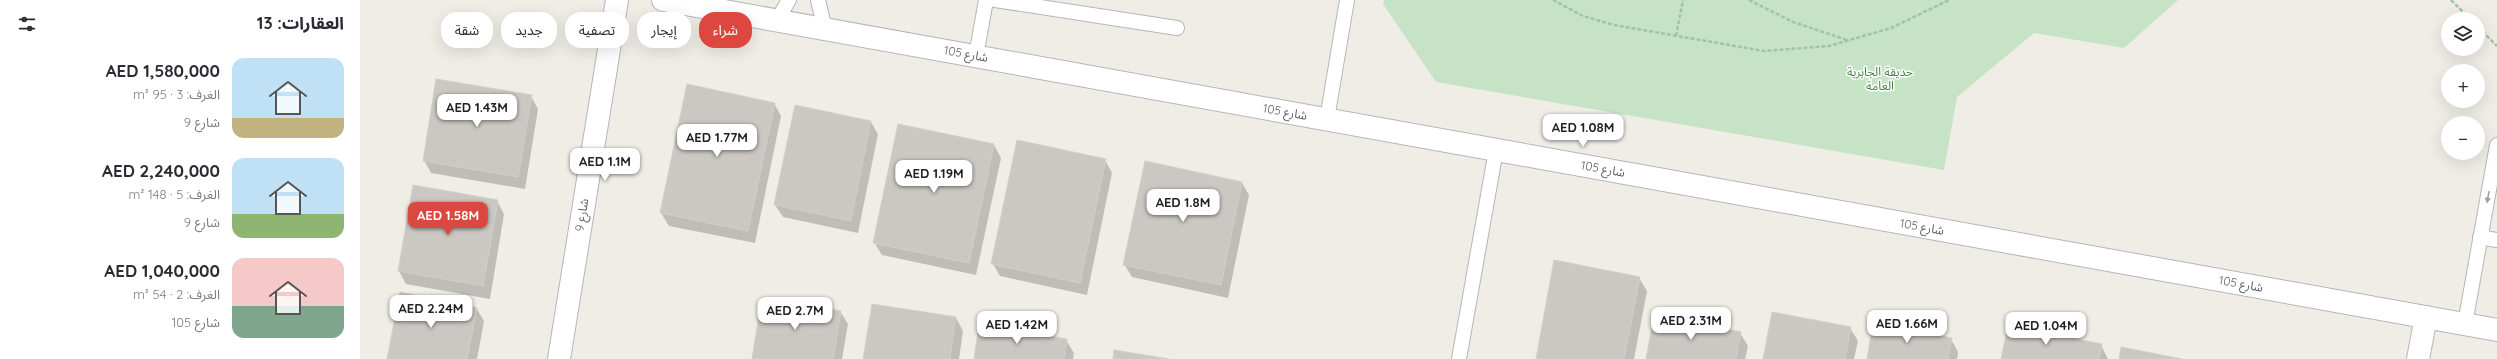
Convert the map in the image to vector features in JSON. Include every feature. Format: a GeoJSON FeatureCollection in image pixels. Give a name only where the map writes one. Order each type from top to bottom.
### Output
{"type":"FeatureCollection","features":[{"type":"Feature","properties":{"kind":"street","name":"شارع 9"},"geometry":{"type":"LineString","coordinates":[[559,359],[617,0]]}},
{"type":"Feature","properties":{"kind":"street","name":"شارع 105"},"geometry":{"type":"LineString","coordinates":[[663,0],[2497,330]]}},
{"type":"Feature","properties":{"kind":"street"},"geometry":{"type":"LineString","coordinates":[[2418,359],[2426,317]]}},
{"type":"Feature","properties":{"kind":"lane"},"geometry":{"type":"LineString","coordinates":[[777,20],[789,0]]}},
{"type":"Feature","properties":{"kind":"lane"},"geometry":{"type":"LineString","coordinates":[[818,0],[825,29]]}},
{"type":"Feature","properties":{"kind":"lane"},"geometry":{"type":"LineString","coordinates":[[976,56],[986,0]]}},
{"type":"Feature","properties":{"kind":"lane"},"geometry":{"type":"LineString","coordinates":[[995,0],[1177,28]]}},
{"type":"Feature","properties":{"kind":"lane"},"geometry":{"type":"LineString","coordinates":[[1327,119],[1347,0]]}},
{"type":"Feature","properties":{"kind":"lane"},"geometry":{"type":"LineString","coordinates":[[2464,324],[2497,145]]}},
{"type":"Feature","properties":{"kind":"lane"},"geometry":{"type":"LineString","coordinates":[[1459,359],[1496,150]]}},
{"type":"Feature","properties":{"kind":"lane"},"geometry":{"type":"LineString","coordinates":[[2480,237],[2497,240]]}},
{"type":"Feature","properties":{"kind":"path"},"geometry":{"type":"LineString","coordinates":[[1553,0],[1583,16],[1608,24],[1764,51],[1829,46],[1891,28],[1949,0]]}},
{"type":"Feature","properties":{"kind":"path"},"geometry":{"type":"LineString","coordinates":[[1676,36],[1683,0]]}},
{"type":"Feature","properties":{"kind":"path"},"geometry":{"type":"LineString","coordinates":[[1749,0],[1793,22],[1848,40]]}},
{"type":"Feature","properties":{"kind":"path"},"geometry":{"type":"LineString","coordinates":[[2451,0],[2463,12]]}},
{"type":"Feature","properties":{"kind":"path"},"geometry":{"type":"LineString","coordinates":[[2485,34],[2497,46]]}},
{"type":"Feature","properties":{"kind":"green space","name":"حديقة الجابرية العامة"},"geometry":{"type":"Polygon","coordinates":[[[1384,0],[2178,0],[2124,48],[2034,33],[1957,97],[1944,170],[1436,82],[1383,4],[1384,0]]]}},
{"type":"Feature","properties":{"kind":"building"},"geometry":{"type":"Polygon","coordinates":[[[436,79],[532,95],[518,177],[423,161],[436,79]]]}},
{"type":"Feature","properties":{"kind":"building"},"geometry":{"type":"Polygon","coordinates":[[[687,84],[775,103],[748,231],[660,213],[687,84]]]}},
{"type":"Feature","properties":{"kind":"building"},"geometry":{"type":"Polygon","coordinates":[[[795,105],[871,121],[851,221],[774,205],[795,105]]]}},
{"type":"Feature","properties":{"kind":"building"},"geometry":{"type":"Polygon","coordinates":[[[898,124],[994,144],[969,263],[873,243],[898,124]]]}},
{"type":"Feature","properties":{"kind":"building"},"geometry":{"type":"Polygon","coordinates":[[[1017,140],[1106,159],[1080,283],[991,264],[1017,140]]]}},
{"type":"Feature","properties":{"kind":"building"},"geometry":{"type":"Polygon","coordinates":[[[1145,161],[1242,182],[1221,285],[1123,265],[1145,161]]]}},
{"type":"Feature","properties":{"kind":"building"},"geometry":{"type":"Polygon","coordinates":[[[413,185],[498,200],[483,286],[398,271],[413,185]]]}},
{"type":"Feature","properties":{"kind":"building"},"geometry":{"type":"Polygon","coordinates":[[[1554,260],[1640,277],[1624,359],[1536,359],[1554,260]]]}},
{"type":"Feature","properties":{"kind":"building"},"geometry":{"type":"Polygon","coordinates":[[[400,292],[477,308],[467,359],[387,359],[400,292]]]}},
{"type":"Feature","properties":{"kind":"building"},"geometry":{"type":"Polygon","coordinates":[[[762,297],[841,311],[833,359],[752,359],[762,297]]]}},
{"type":"Feature","properties":{"kind":"building"},"geometry":{"type":"Polygon","coordinates":[[[872,304],[956,317],[950,359],[863,359],[872,304]]]}},
{"type":"Feature","properties":{"kind":"building"},"geometry":{"type":"Polygon","coordinates":[[[1772,312],[1851,327],[1845,359],[1763,359],[1772,312]]]}},
{"type":"Feature","properties":{"kind":"building"},"geometry":{"type":"Polygon","coordinates":[[[1654,315],[1741,332],[1736,359],[1646,359],[1654,315]]]}},
{"type":"Feature","properties":{"kind":"building"},"geometry":{"type":"Polygon","coordinates":[[[1873,323],[1952,338],[1948,359],[1867,359],[1873,323]]]}},
{"type":"Feature","properties":{"kind":"building"},"geometry":{"type":"Polygon","coordinates":[[[979,325],[1067,339],[1064,359],[974,359],[979,325]]]}},
{"type":"Feature","properties":{"kind":"building"},"geometry":{"type":"Polygon","coordinates":[[[2008,326],[2102,344],[2099,359],[2001,359],[2008,326]]]}},
{"type":"Feature","properties":{"kind":"building"},"geometry":{"type":"Polygon","coordinates":[[[2121,347],[2182,359],[2119,359],[2121,347]]]}},
{"type":"Feature","properties":{"kind":"building"},"geometry":{"type":"Polygon","coordinates":[[[1114,350],[1169,359],[1113,359],[1114,350]]]}}]}
